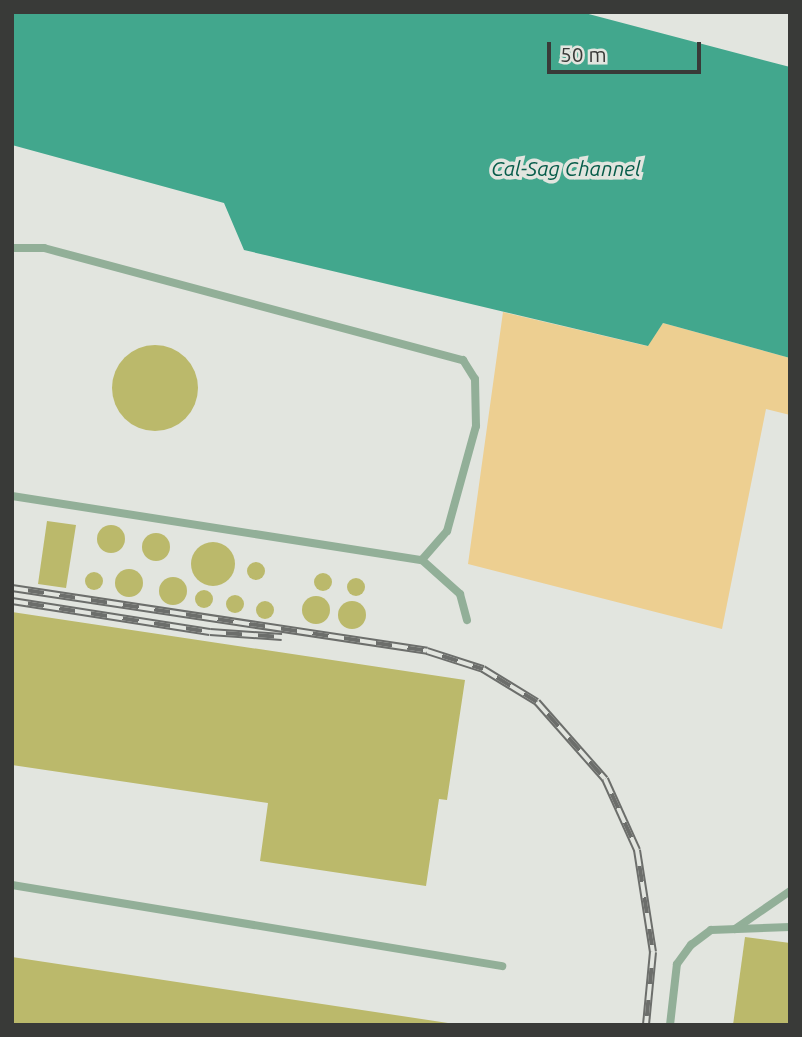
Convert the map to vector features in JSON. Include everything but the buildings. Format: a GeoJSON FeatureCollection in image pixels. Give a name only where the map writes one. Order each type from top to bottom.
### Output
{"type":"FeatureCollection","features":[{"type":"Feature","properties":{"kind":"lane"},"geometry":{"type":"LineString","coordinates":[[12,247],[44,248],[463,360],[475,379],[476,426],[447,531],[422,560]]}},
{"type":"Feature","properties":{"kind":"lane"},"geometry":{"type":"LineString","coordinates":[[12,496],[422,560],[460,594],[467,620]]}},
{"type":"Feature","properties":{"kind":"lane"},"geometry":{"type":"LineString","coordinates":[[12,885],[502,966]]}},
{"type":"Feature","properties":{"kind":"lane"},"geometry":{"type":"LineString","coordinates":[[735,929],[790,891]]}},
{"type":"Feature","properties":{"kind":"lane"},"geometry":{"type":"LineString","coordinates":[[670,1025],[677,964],[691,945],[711,930],[790,927]]}},
{"type":"Feature","properties":{"kind":"shaded area"},"geometry":{"type":"Polygon","coordinates":[[[503,312],[647,346],[663,323],[790,358],[790,415],[766,409],[722,629],[468,564],[503,312]]]}},
{"type":"Feature","properties":{"kind":"water","name":"Cal-Sag Channel"},"geometry":{"type":"Polygon","coordinates":[[[12,12],[581,12],[790,67],[790,358],[663,323],[648,346],[244,250],[224,203],[12,145],[12,12]]]}},
{"type":"Feature","properties":{"kind":"railway"},"geometry":{"type":"LineString","coordinates":[[12,588],[427,651],[483,669],[537,702],[605,779],[637,850],[653,952],[646,1025]]}},
{"type":"Feature","properties":{"kind":"railway"},"geometry":{"type":"LineString","coordinates":[[12,601],[210,632],[282,637]]}}]}
